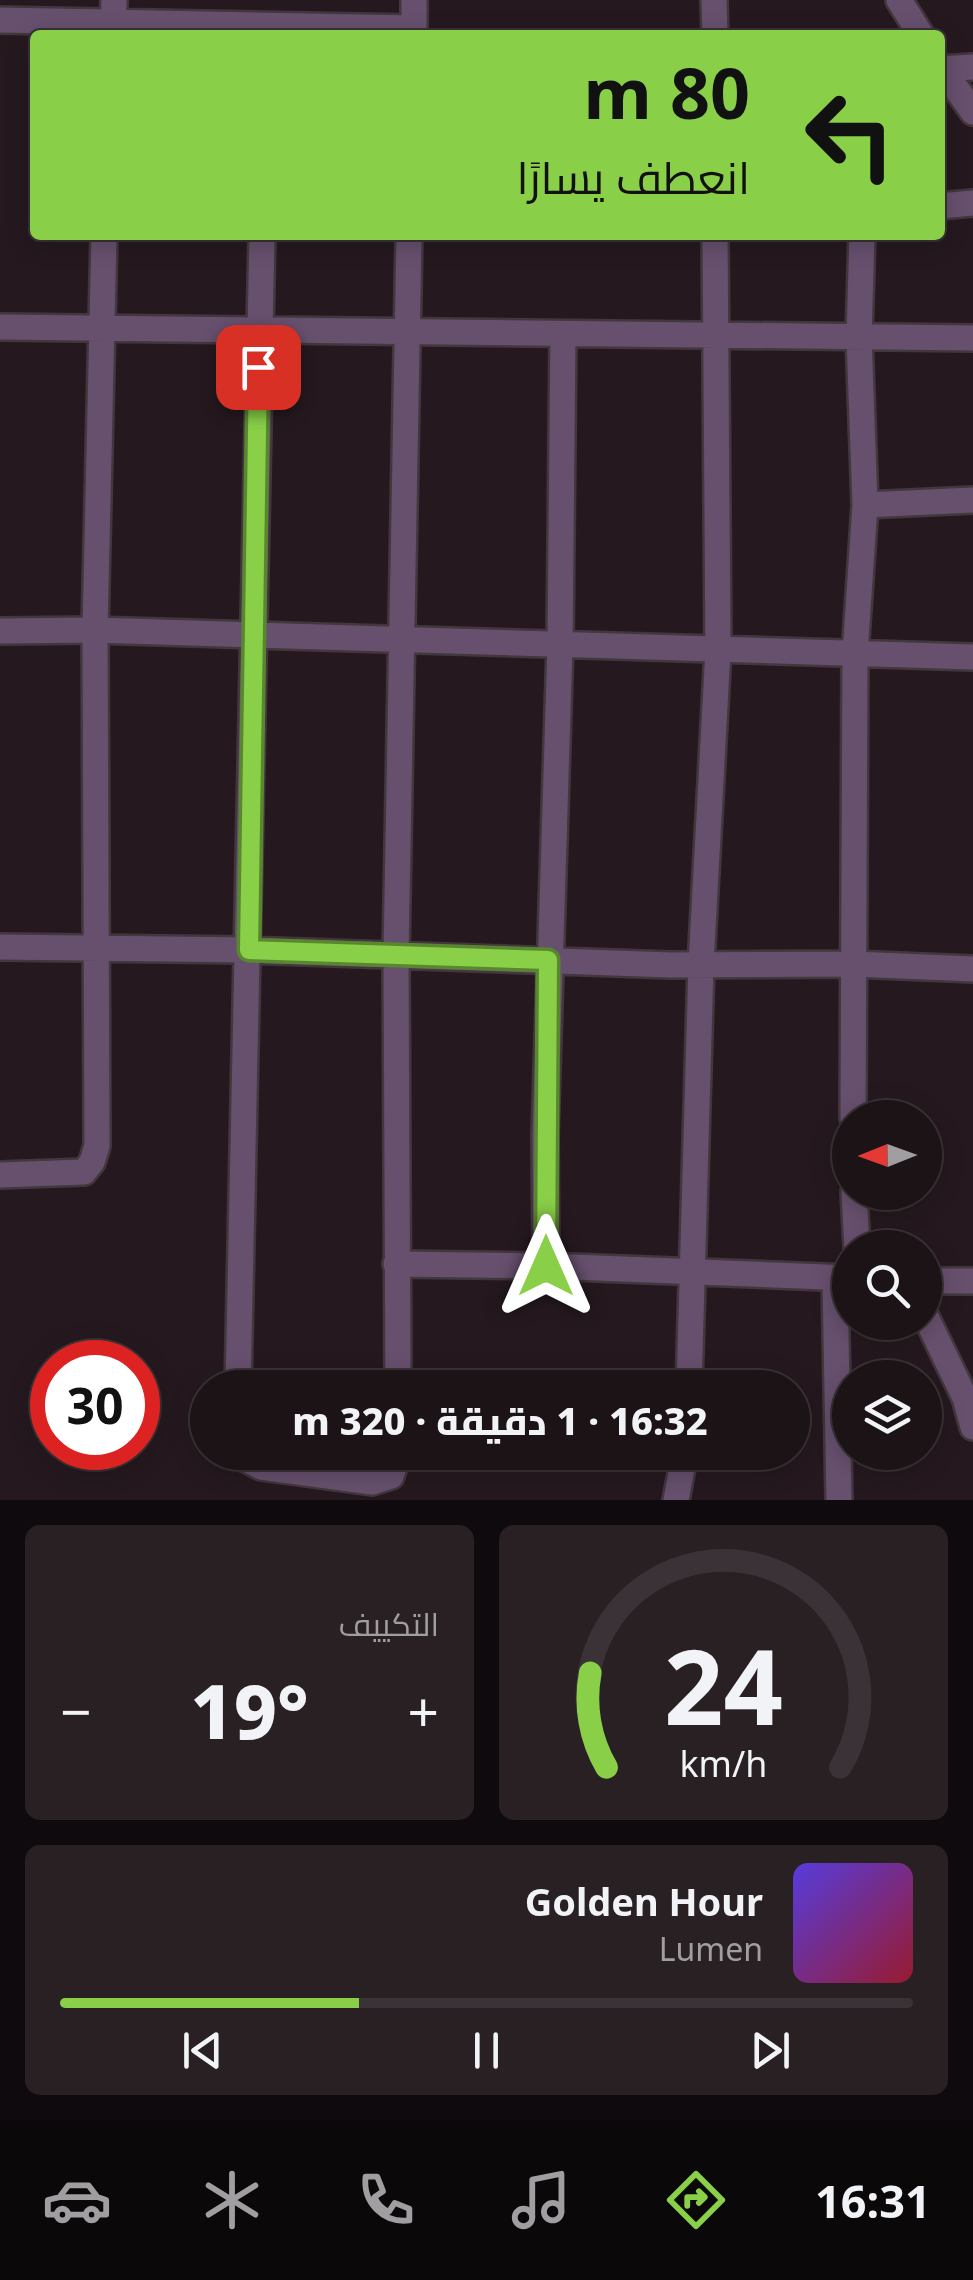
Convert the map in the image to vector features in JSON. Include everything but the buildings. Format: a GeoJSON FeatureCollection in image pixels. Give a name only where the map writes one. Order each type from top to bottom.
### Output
{"type":"FeatureCollection","features":[{"type":"Feature","properties":{"kind":"street"},"geometry":{"type":"LineString","coordinates":[[414,0],[414,30]]}},
{"type":"Feature","properties":{"kind":"street"},"geometry":{"type":"LineString","coordinates":[[714,0],[714,30]]}},
{"type":"Feature","properties":{"kind":"street"},"geometry":{"type":"LineString","coordinates":[[899,0],[917,30]]}},
{"type":"Feature","properties":{"kind":"street"},"geometry":{"type":"LineString","coordinates":[[0,20],[268,20],[390,30]]}},
{"type":"Feature","properties":{"kind":"street"},"geometry":{"type":"LineString","coordinates":[[945,68],[973,67]]}},
{"type":"Feature","properties":{"kind":"street"},"geometry":{"type":"LineString","coordinates":[[945,74],[973,112]]}},
{"type":"Feature","properties":{"kind":"street"},"geometry":{"type":"LineString","coordinates":[[945,206],[973,203]]}},
{"type":"Feature","properties":{"kind":"street"},"geometry":{"type":"LineString","coordinates":[[0,1175],[84,1172],[97,1146],[96,630],[104,240]]}},
{"type":"Feature","properties":{"kind":"street"},"geometry":{"type":"LineString","coordinates":[[238,1370],[262,240]]}},
{"type":"Feature","properties":{"kind":"street"},"geometry":{"type":"LineString","coordinates":[[398,1370],[396,955],[410,240]]}},
{"type":"Feature","properties":{"kind":"street"},"geometry":{"type":"LineString","coordinates":[[689,1370],[701,964],[718,650],[715,240]]}},
{"type":"Feature","properties":{"kind":"street"},"geometry":{"type":"LineString","coordinates":[[853,1100],[856,654],[865,505],[859,337],[862,240]]}},
{"type":"Feature","properties":{"kind":"street"},"geometry":{"type":"LineString","coordinates":[[0,328],[973,338]]}},
{"type":"Feature","properties":{"kind":"street"},"geometry":{"type":"LineString","coordinates":[[546,1266],[548,960],[560,645],[562,334]]}},
{"type":"Feature","properties":{"kind":"street"},"geometry":{"type":"LineString","coordinates":[[865,505],[973,500]]}},
{"type":"Feature","properties":{"kind":"street"},"geometry":{"type":"LineString","coordinates":[[0,631],[96,630],[973,657]]}},
{"type":"Feature","properties":{"kind":"street"},"geometry":{"type":"LineString","coordinates":[[0,947],[973,969]]}},
{"type":"Feature","properties":{"kind":"street"},"geometry":{"type":"LineString","coordinates":[[396,1264],[832,1278]]}},
{"type":"Feature","properties":{"kind":"street"},"geometry":{"type":"LineString","coordinates":[[942,1281],[973,1281]]}},
{"type":"Feature","properties":{"kind":"street"},"geometry":{"type":"LineString","coordinates":[[839,1500],[841,1340]]}},
{"type":"Feature","properties":{"kind":"street"},"geometry":{"type":"LineString","coordinates":[[936,1340],[973,1427]]}},
{"type":"Feature","properties":{"kind":"street"},"geometry":{"type":"LineString","coordinates":[[283,1470],[372,1482],[391,1476],[393,1470]]}},
{"type":"Feature","properties":{"kind":"street"},"geometry":{"type":"LineString","coordinates":[[676,1500],[681,1470]]}},
{"type":"Feature","properties":{"kind":"route"},"geometry":{"type":"LineString","coordinates":[[258,367],[249,950],[548,960],[546,1266]]}}]}
